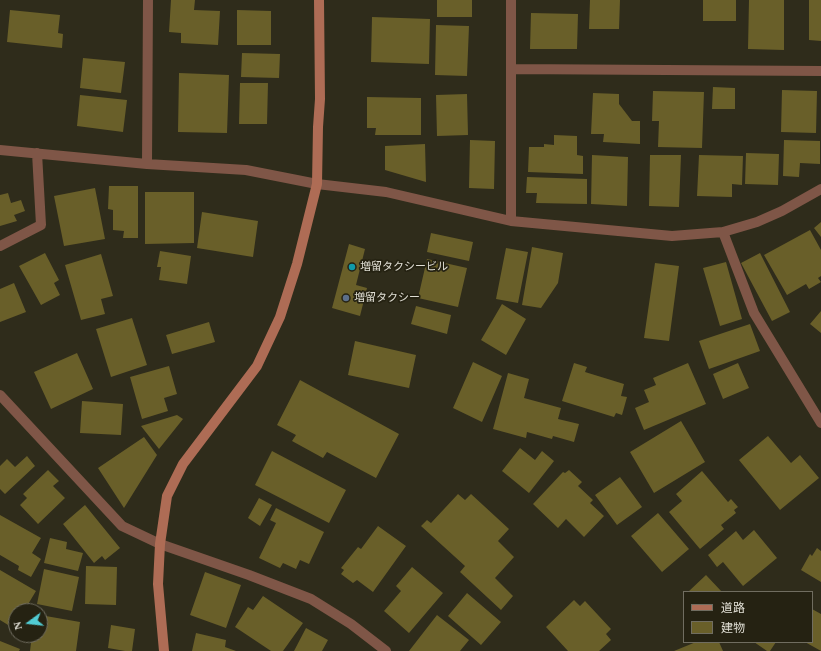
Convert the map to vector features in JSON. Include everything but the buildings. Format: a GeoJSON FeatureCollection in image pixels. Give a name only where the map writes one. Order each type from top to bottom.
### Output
{"type":"FeatureCollection","features":[{"type":"Feature","properties":{"kind":"street"},"geometry":{"type":"LineString","coordinates":[[147,164],[148,0]]}},
{"type":"Feature","properties":{"kind":"street"},"geometry":{"type":"LineString","coordinates":[[164,651],[158,584],[160,544],[167,496],[183,464],[257,366],[280,317],[297,264],[318,184],[318,127],[320,99],[319,0]]}},
{"type":"Feature","properties":{"kind":"street"},"geometry":{"type":"LineString","coordinates":[[511,0],[511,221]]}},
{"type":"Feature","properties":{"kind":"street"},"geometry":{"type":"LineString","coordinates":[[511,69],[821,71]]}},
{"type":"Feature","properties":{"kind":"street"},"geometry":{"type":"LineString","coordinates":[[0,150],[147,164],[246,170],[318,184],[386,192],[511,221],[672,236],[723,232],[758,222],[782,211],[821,189]]}},
{"type":"Feature","properties":{"kind":"street"},"geometry":{"type":"LineString","coordinates":[[0,246],[41,226],[37,153]]}},
{"type":"Feature","properties":{"kind":"street"},"geometry":{"type":"LineString","coordinates":[[723,232],[754,313],[821,423]]}},
{"type":"Feature","properties":{"kind":"street"},"geometry":{"type":"LineString","coordinates":[[0,395],[122,526],[160,544],[249,575],[311,600],[351,624],[386,651]]}},
{"type":"Feature","properties":{"kind":"place","name":"増留タクシービル"},"geometry":{"type":"Point","coordinates":[352,267]}},
{"type":"Feature","properties":{"kind":"place","name":"増留タクシー"},"geometry":{"type":"Point","coordinates":[346,298]}}]}
